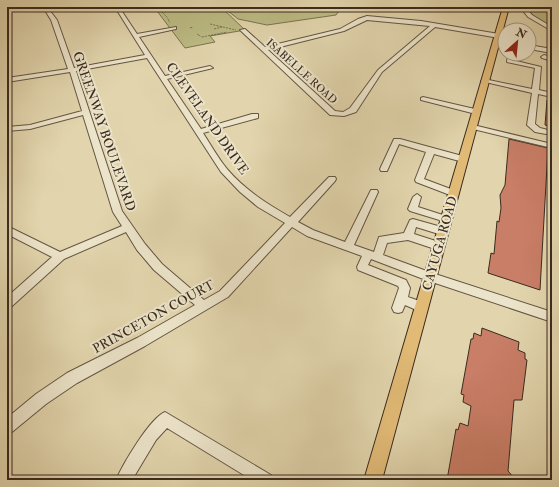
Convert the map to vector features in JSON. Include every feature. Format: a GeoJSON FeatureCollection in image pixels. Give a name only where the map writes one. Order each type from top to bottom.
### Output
{"type":"FeatureCollection","features":[{"type":"Feature","properties":{"kind":"main road","name":"CAYUGA ROAD"},"geometry":{"type":"LineString","coordinates":[[501,22],[506,7]]}},
{"type":"Feature","properties":{"kind":"main road","name":"CAYUGA ROAD"},"geometry":{"type":"LineString","coordinates":[[373,480],[497,36]]}},
{"type":"Feature","properties":{"kind":"street","name":"GREENWAY BOULEVARD"},"geometry":{"type":"LineString","coordinates":[[45,7],[54,20],[106,172],[112,198],[127,228],[158,267],[204,306]]}},
{"type":"Feature","properties":{"kind":"street","name":"CLEVELAND DRIVE"},"geometry":{"type":"LineString","coordinates":[[117,7],[198,132],[233,180],[261,205],[292,224],[323,238],[430,277],[552,317]]}},
{"type":"Feature","properties":{"kind":"street"},"geometry":{"type":"LineString","coordinates":[[431,7],[449,10],[470,10],[472,7]]}},
{"type":"Feature","properties":{"kind":"street"},"geometry":{"type":"LineString","coordinates":[[522,7],[530,16],[552,29]]}},
{"type":"Feature","properties":{"kind":"street"},"geometry":{"type":"LineString","coordinates":[[263,49],[345,30],[360,19],[434,25],[497,36]]}},
{"type":"Feature","properties":{"kind":"street","name":"ISABELLE ROAD"},"geometry":{"type":"LineString","coordinates":[[240,31],[263,49],[333,113],[344,114],[356,106],[380,71],[434,25]]}},
{"type":"Feature","properties":{"kind":"street"},"geometry":{"type":"LineString","coordinates":[[136,36],[174,27]]}},
{"type":"Feature","properties":{"kind":"street"},"geometry":{"type":"LineString","coordinates":[[537,43],[552,46]]}},
{"type":"Feature","properties":{"kind":"street"},"geometry":{"type":"LineString","coordinates":[[537,48],[552,51]]}},
{"type":"Feature","properties":{"kind":"street"},"geometry":{"type":"LineString","coordinates":[[7,80],[148,56]]}},
{"type":"Feature","properties":{"kind":"street"},"geometry":{"type":"LineString","coordinates":[[544,58],[552,59]]}},
{"type":"Feature","properties":{"kind":"street"},"geometry":{"type":"LineString","coordinates":[[514,62],[538,67],[532,125],[538,130],[552,133]]}},
{"type":"Feature","properties":{"kind":"street"},"geometry":{"type":"LineString","coordinates":[[163,78],[210,68]]}},
{"type":"Feature","properties":{"kind":"street"},"geometry":{"type":"LineString","coordinates":[[484,81],[552,95]]}},
{"type":"Feature","properties":{"kind":"street"},"geometry":{"type":"LineString","coordinates":[[423,99],[440,103],[437,109],[457,114],[459,108],[476,112]]}},
{"type":"Feature","properties":{"kind":"street"},"geometry":{"type":"LineString","coordinates":[[7,129],[30,127],[86,112]]}},
{"type":"Feature","properties":{"kind":"street"},"geometry":{"type":"LineString","coordinates":[[198,132],[255,116]]}},
{"type":"Feature","properties":{"kind":"street"},"geometry":{"type":"LineString","coordinates":[[472,126],[552,146]]}},
{"type":"Feature","properties":{"kind":"street"},"geometry":{"type":"LineString","coordinates":[[384,169],[397,142],[463,159]]}},
{"type":"Feature","properties":{"kind":"street"},"geometry":{"type":"LineString","coordinates":[[431,151],[419,180],[453,193]]}},
{"type":"Feature","properties":{"kind":"street","name":"PRINCETON COURT"},"geometry":{"type":"LineString","coordinates":[[7,427],[41,399],[72,378],[224,294],[292,224],[332,179]]}},
{"type":"Feature","properties":{"kind":"street"},"geometry":{"type":"LineString","coordinates":[[348,246],[374,192]]}},
{"type":"Feature","properties":{"kind":"street"},"geometry":{"type":"LineString","coordinates":[[417,197],[413,209],[446,219]]}},
{"type":"Feature","properties":{"kind":"street"},"geometry":{"type":"LineString","coordinates":[[408,236],[413,222],[442,231]]}},
{"type":"Feature","properties":{"kind":"street"},"geometry":{"type":"LineString","coordinates":[[7,304],[60,256],[127,228]]}},
{"type":"Feature","properties":{"kind":"street"},"geometry":{"type":"LineString","coordinates":[[7,230],[60,256]]}},
{"type":"Feature","properties":{"kind":"street"},"geometry":{"type":"LineString","coordinates":[[421,307],[399,304],[405,288],[402,284],[362,268],[384,240],[408,236],[438,246]]}},
{"type":"Feature","properties":{"kind":"street"},"geometry":{"type":"LineString","coordinates":[[124,480],[151,435],[165,419],[266,480]]}},
{"type":"Feature","properties":{"kind":"path"},"geometry":{"type":"LineString","coordinates":[[156,7],[174,27]]}},
{"type":"Feature","properties":{"kind":"path"},"geometry":{"type":"LineString","coordinates":[[210,24],[240,31]]}},
{"type":"Feature","properties":{"kind":"path"},"geometry":{"type":"LineString","coordinates":[[214,29],[224,27]]}},
{"type":"Feature","properties":{"kind":"path"},"geometry":{"type":"LineString","coordinates":[[197,34],[202,37],[227,32]]}},
{"type":"Feature","properties":{"kind":"shaded area"},"geometry":{"type":"Polygon","coordinates":[[[154,7],[221,7],[245,30],[210,36],[215,42],[185,48],[154,7]]]}},
{"type":"Feature","properties":{"kind":"shaded area"},"geometry":{"type":"Polygon","coordinates":[[[223,7],[342,7],[336,15],[267,25],[238,19],[223,7]]]}},
{"type":"Feature","properties":{"kind":"shaded area"},"geometry":{"type":"Polygon","coordinates":[[[525,7],[552,7],[552,27],[534,17],[525,7]]]}},
{"type":"Feature","properties":{"kind":"building"},"geometry":{"type":"Polygon","coordinates":[[[547,100],[552,101],[552,127],[545,125],[547,100]]]}},
{"type":"Feature","properties":{"kind":"building"},"geometry":{"type":"Polygon","coordinates":[[[509,139],[548,148],[540,290],[488,273],[491,253],[494,254],[497,221],[499,222],[501,208],[500,195],[505,185],[509,139]]]}},
{"type":"Feature","properties":{"kind":"building"},"geometry":{"type":"Polygon","coordinates":[[[482,328],[519,342],[518,350],[525,353],[525,359],[527,360],[522,400],[514,400],[508,471],[516,480],[447,480],[456,429],[458,430],[460,423],[468,426],[471,406],[463,402],[464,395],[461,394],[471,339],[473,339],[474,333],[481,336],[482,328]]]}}]}
